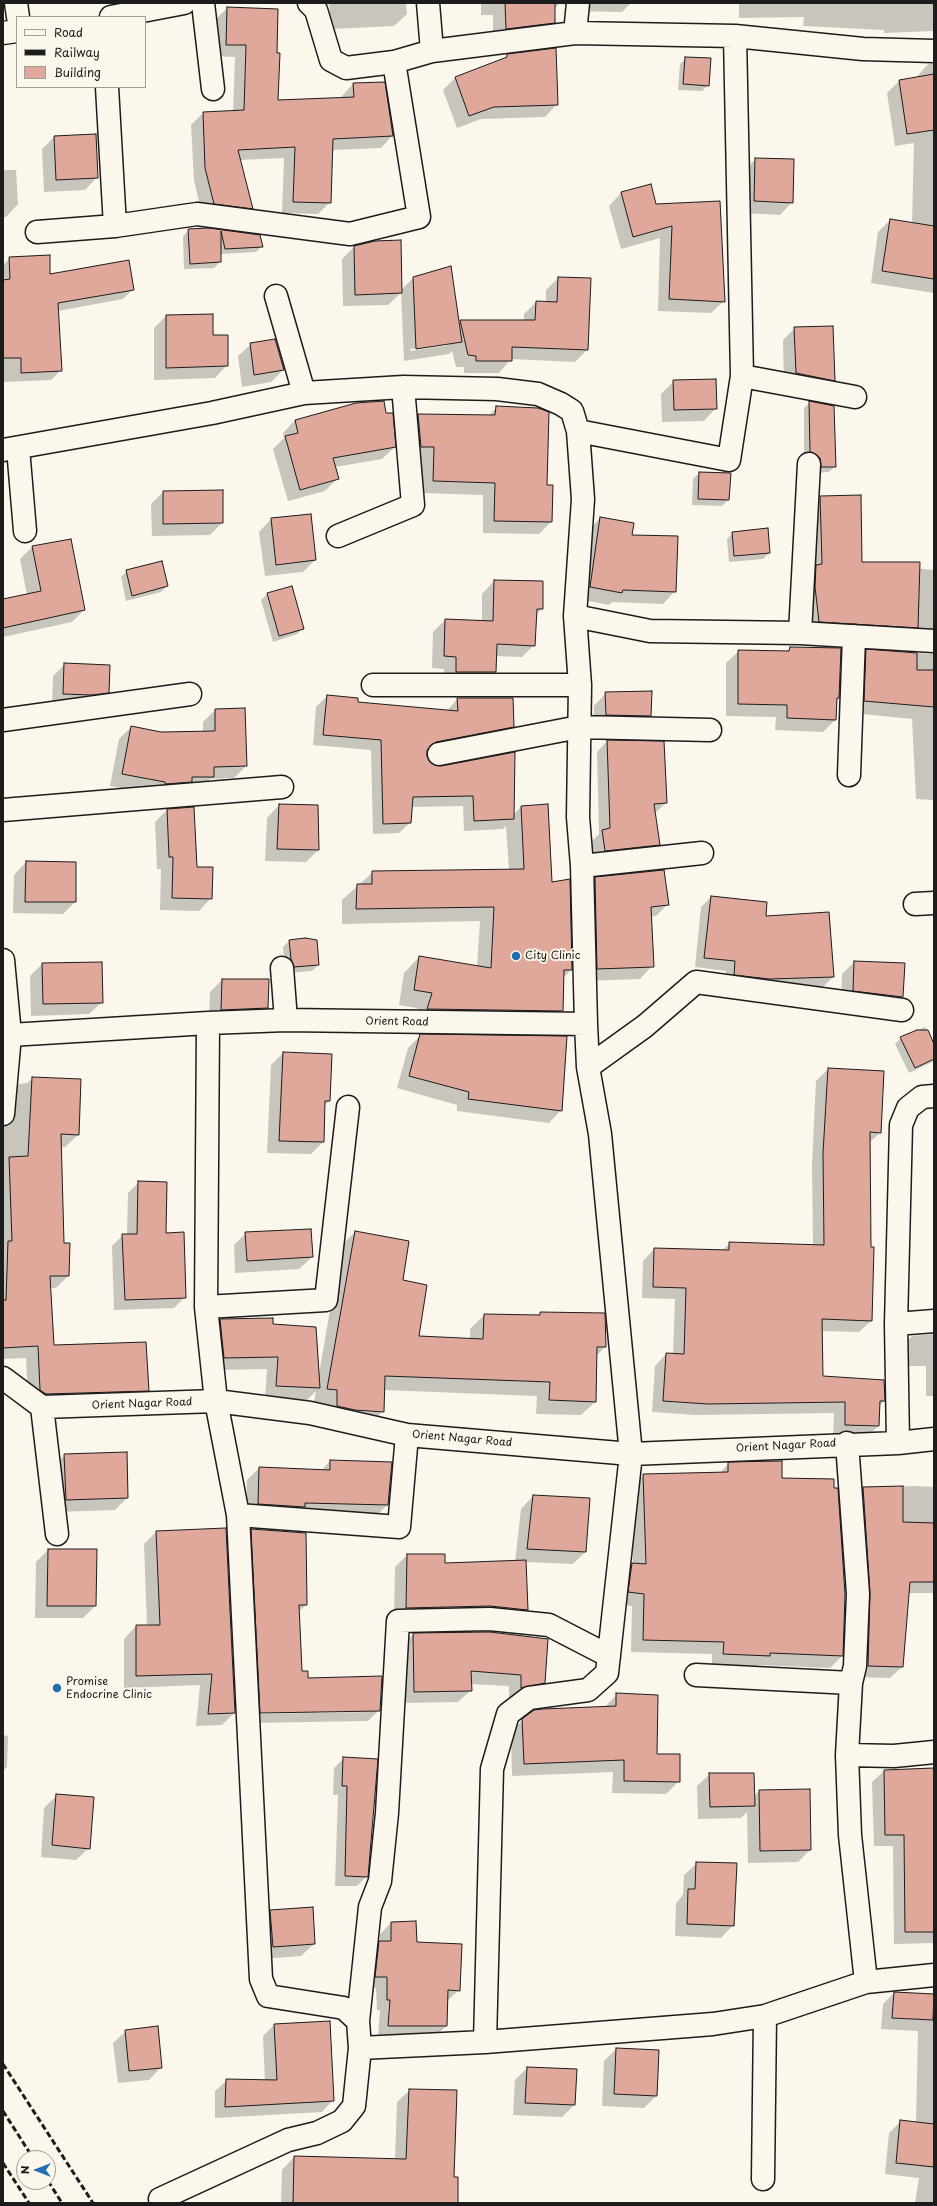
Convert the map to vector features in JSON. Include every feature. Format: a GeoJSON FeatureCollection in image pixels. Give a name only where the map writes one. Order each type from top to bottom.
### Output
{"type":"FeatureCollection","features":[{"type":"Feature","properties":{"kind":"street"},"geometry":{"type":"LineString","coordinates":[[16,3],[18,16]]}},
{"type":"Feature","properties":{"kind":"street"},"geometry":{"type":"LineString","coordinates":[[103,3],[103,16]]}},
{"type":"Feature","properties":{"kind":"street"},"geometry":{"type":"LineString","coordinates":[[116,16],[184,3]]}},
{"type":"Feature","properties":{"kind":"street"},"geometry":{"type":"LineString","coordinates":[[203,3],[212,89]]}},
{"type":"Feature","properties":{"kind":"street"},"geometry":{"type":"LineString","coordinates":[[309,3],[316,10],[331,60],[346,68],[394,62],[432,51],[575,33],[736,36],[863,50],[934,51]]}},
{"type":"Feature","properties":{"kind":"street"},"geometry":{"type":"LineString","coordinates":[[428,3],[432,51]]}},
{"type":"Feature","properties":{"kind":"street"},"geometry":{"type":"LineString","coordinates":[[575,33],[578,3]]}},
{"type":"Feature","properties":{"kind":"street"},"geometry":{"type":"LineString","coordinates":[[3,33],[16,31]]}},
{"type":"Feature","properties":{"kind":"street"},"geometry":{"type":"LineString","coordinates":[[578,431],[729,460],[742,376],[736,36]]}},
{"type":"Feature","properties":{"kind":"street"},"geometry":{"type":"LineString","coordinates":[[37,232],[115,226],[197,214],[350,234],[418,217],[394,62]]}},
{"type":"Feature","properties":{"kind":"street"},"geometry":{"type":"LineString","coordinates":[[107,88],[115,226]]}},
{"type":"Feature","properties":{"kind":"street"},"geometry":{"type":"LineString","coordinates":[[276,296],[304,393]]}},
{"type":"Feature","properties":{"kind":"street"},"geometry":{"type":"LineString","coordinates":[[742,376],[855,397]]}},
{"type":"Feature","properties":{"kind":"street"},"geometry":{"type":"LineString","coordinates":[[338,536],[412,505],[403,387]]}},
{"type":"Feature","properties":{"kind":"street"},"geometry":{"type":"LineString","coordinates":[[25,531],[10,449],[212,413],[304,393],[403,387],[497,389],[538,394],[561,404],[572,411],[578,431],[583,499],[575,616],[580,685],[578,817],[582,866],[588,1067],[600,1134],[631,1454],[606,1673],[588,1690],[530,1698],[508,1714],[492,1769],[485,2042]]}},
{"type":"Feature","properties":{"kind":"street"},"geometry":{"type":"LineString","coordinates":[[800,632],[809,464]]}},
{"type":"Feature","properties":{"kind":"street"},"geometry":{"type":"LineString","coordinates":[[575,616],[650,631],[800,632],[934,641]]}},
{"type":"Feature","properties":{"kind":"street"},"geometry":{"type":"LineString","coordinates":[[849,776],[854,636]]}},
{"type":"Feature","properties":{"kind":"street"},"geometry":{"type":"LineString","coordinates":[[373,685],[580,685]]}},
{"type":"Feature","properties":{"kind":"street"},"geometry":{"type":"LineString","coordinates":[[3,720],[190,694]]}},
{"type":"Feature","properties":{"kind":"street"},"geometry":{"type":"LineString","coordinates":[[439,754],[579,727],[710,730]]}},
{"type":"Feature","properties":{"kind":"street"},"geometry":{"type":"LineString","coordinates":[[3,810],[282,787]]}},
{"type":"Feature","properties":{"kind":"street"},"geometry":{"type":"LineString","coordinates":[[582,866],[702,853]]}},
{"type":"Feature","properties":{"kind":"street"},"geometry":{"type":"LineString","coordinates":[[3,960],[10,1035],[3,1114]]}},
{"type":"Feature","properties":{"kind":"street"},"geometry":{"type":"LineString","coordinates":[[282,968],[286,1020]]}},
{"type":"Feature","properties":{"kind":"street"},"geometry":{"type":"LineString","coordinates":[[588,1067],[645,1026],[696,982],[902,1010]]}},
{"type":"Feature","properties":{"kind":"street","name":"Orient Road"},"geometry":{"type":"LineString","coordinates":[[10,1035],[208,1023],[286,1020],[586,1024]]}},
{"type":"Feature","properties":{"kind":"street"},"geometry":{"type":"LineString","coordinates":[[208,1023],[206,1307],[216,1402],[238,1515],[261,1979],[268,1996],[344,2008],[358,2021]]}},
{"type":"Feature","properties":{"kind":"street"},"geometry":{"type":"LineString","coordinates":[[898,1443],[896,1324],[901,1125],[908,1108],[922,1097],[934,1096]]}},
{"type":"Feature","properties":{"kind":"street"},"geometry":{"type":"LineString","coordinates":[[206,1307],[326,1300],[348,1108]]}},
{"type":"Feature","properties":{"kind":"street"},"geometry":{"type":"LineString","coordinates":[[896,1324],[934,1321]]}},
{"type":"Feature","properties":{"kind":"street"},"geometry":{"type":"LineString","coordinates":[[3,1378],[42,1407],[57,1534]]}},
{"type":"Feature","properties":{"kind":"street","name":"Orient Nagar Road"},"geometry":{"type":"LineString","coordinates":[[42,1407],[216,1402],[310,1413],[407,1435],[631,1454],[847,1443],[898,1443],[934,1439]]}},
{"type":"Feature","properties":{"kind":"street"},"geometry":{"type":"LineString","coordinates":[[238,1515],[399,1527],[407,1435]]}},
{"type":"Feature","properties":{"kind":"street"},"geometry":{"type":"LineString","coordinates":[[847,1443],[858,1594],[855,1666],[851,1683],[848,1755],[850,1835],[866,1982]]}},
{"type":"Feature","properties":{"kind":"street"},"geometry":{"type":"LineString","coordinates":[[160,2199],[288,2140],[317,2133],[342,2121],[354,2106],[360,2048],[358,2021],[370,1907],[380,1881],[387,1813],[398,1621],[490,1619],[549,1625],[609,1656]]}},
{"type":"Feature","properties":{"kind":"street"},"geometry":{"type":"LineString","coordinates":[[696,1675],[851,1683]]}},
{"type":"Feature","properties":{"kind":"street"},"geometry":{"type":"LineString","coordinates":[[848,1755],[894,1756],[934,1752]]}},
{"type":"Feature","properties":{"kind":"street"},"geometry":{"type":"LineString","coordinates":[[360,2048],[485,2042],[713,2024],[765,2016],[866,1982],[934,1975]]}},
{"type":"Feature","properties":{"kind":"street"},"geometry":{"type":"LineString","coordinates":[[763,2178],[765,2016]]}},
{"type":"Feature","properties":{"kind":"building"},"geometry":{"type":"Polygon","coordinates":[[[505,3],[555,3],[555,23],[506,29],[505,3]]]}},
{"type":"Feature","properties":{"kind":"building"},"geometry":{"type":"Polygon","coordinates":[[[227,7],[278,9],[277,53],[280,53],[278,100],[354,97],[353,83],[385,82],[393,136],[333,139],[331,203],[293,202],[295,147],[238,150],[253,209],[214,204],[205,168],[203,112],[244,110],[246,45],[226,45],[227,7]]]}},
{"type":"Feature","properties":{"kind":"building"},"geometry":{"type":"Polygon","coordinates":[[[556,48],[558,105],[494,107],[469,116],[455,77],[507,57],[507,54],[556,48]]]}},
{"type":"Feature","properties":{"kind":"building"},"geometry":{"type":"Polygon","coordinates":[[[685,57],[711,58],[709,86],[683,84],[685,57]]]}},
{"type":"Feature","properties":{"kind":"building"},"geometry":{"type":"Polygon","coordinates":[[[934,74],[934,130],[907,134],[899,80],[934,74]]]}},
{"type":"Feature","properties":{"kind":"building"},"geometry":{"type":"Polygon","coordinates":[[[96,134],[98,178],[56,180],[54,136],[96,134]]]}},
{"type":"Feature","properties":{"kind":"building"},"geometry":{"type":"Polygon","coordinates":[[[755,158],[794,159],[793,203],[754,201],[755,158]]]}},
{"type":"Feature","properties":{"kind":"building"},"geometry":{"type":"Polygon","coordinates":[[[651,184],[656,204],[720,201],[725,302],[669,299],[672,226],[633,237],[621,192],[651,184]]]}},
{"type":"Feature","properties":{"kind":"building"},"geometry":{"type":"Polygon","coordinates":[[[890,219],[934,226],[934,279],[882,271],[890,219]]]}},
{"type":"Feature","properties":{"kind":"building"},"geometry":{"type":"Polygon","coordinates":[[[209,228],[260,235],[263,247],[225,249],[221,231],[221,262],[190,264],[188,229],[209,228]]]}},
{"type":"Feature","properties":{"kind":"building"},"geometry":{"type":"Polygon","coordinates":[[[401,240],[402,293],[355,295],[354,246],[375,241],[401,240]]]}},
{"type":"Feature","properties":{"kind":"building"},"geometry":{"type":"Polygon","coordinates":[[[50,255],[50,274],[129,260],[134,290],[58,303],[62,371],[21,373],[21,358],[3,358],[3,280],[10,279],[9,257],[50,255]]]}},
{"type":"Feature","properties":{"kind":"building"},"geometry":{"type":"Polygon","coordinates":[[[451,266],[462,342],[416,349],[413,277],[451,266]]]}},
{"type":"Feature","properties":{"kind":"building"},"geometry":{"type":"Polygon","coordinates":[[[558,277],[591,278],[588,350],[512,347],[512,361],[476,361],[476,356],[468,355],[460,320],[535,320],[536,301],[557,302],[558,277]]]}},
{"type":"Feature","properties":{"kind":"building"},"geometry":{"type":"Polygon","coordinates":[[[213,314],[213,335],[228,335],[228,366],[166,368],[166,315],[213,314]]]}},
{"type":"Feature","properties":{"kind":"building"},"geometry":{"type":"Polygon","coordinates":[[[833,326],[835,381],[796,373],[794,327],[833,326]]]}},
{"type":"Feature","properties":{"kind":"building"},"geometry":{"type":"Polygon","coordinates":[[[275,339],[284,370],[254,375],[250,343],[275,339]]]}},
{"type":"Feature","properties":{"kind":"building"},"geometry":{"type":"Polygon","coordinates":[[[716,379],[717,409],[674,410],[673,380],[716,379]]]}},
{"type":"Feature","properties":{"kind":"building"},"geometry":{"type":"Polygon","coordinates":[[[384,401],[386,413],[393,413],[396,447],[333,458],[339,479],[300,490],[285,436],[298,433],[295,420],[356,403],[384,401]]]}},
{"type":"Feature","properties":{"kind":"building"},"geometry":{"type":"Polygon","coordinates":[[[809,401],[834,406],[836,467],[821,467],[820,458],[810,452],[809,401]]]}},
{"type":"Feature","properties":{"kind":"building"},"geometry":{"type":"Polygon","coordinates":[[[496,406],[538,408],[549,412],[547,485],[553,485],[552,522],[494,521],[495,483],[433,481],[434,447],[421,447],[418,414],[495,415],[496,406]]]}},
{"type":"Feature","properties":{"kind":"building"},"geometry":{"type":"Polygon","coordinates":[[[699,472],[731,473],[729,500],[698,499],[699,472]]]}},
{"type":"Feature","properties":{"kind":"building"},"geometry":{"type":"Polygon","coordinates":[[[223,490],[223,523],[163,524],[163,491],[223,490]]]}},
{"type":"Feature","properties":{"kind":"building"},"geometry":{"type":"Polygon","coordinates":[[[861,495],[862,562],[920,562],[918,628],[819,622],[815,587],[816,565],[822,564],[820,496],[861,495]]]}},
{"type":"Feature","properties":{"kind":"building"},"geometry":{"type":"Polygon","coordinates":[[[311,514],[316,560],[276,565],[271,518],[311,514]]]}},
{"type":"Feature","properties":{"kind":"building"},"geometry":{"type":"Polygon","coordinates":[[[600,517],[634,523],[632,535],[678,536],[676,592],[623,590],[622,593],[590,587],[600,517]]]}},
{"type":"Feature","properties":{"kind":"building"},"geometry":{"type":"Polygon","coordinates":[[[768,528],[770,553],[734,556],[732,532],[768,528]]]}},
{"type":"Feature","properties":{"kind":"building"},"geometry":{"type":"Polygon","coordinates":[[[71,539],[85,610],[3,628],[3,599],[41,591],[32,546],[71,539]]]}},
{"type":"Feature","properties":{"kind":"building"},"geometry":{"type":"Polygon","coordinates":[[[162,561],[168,586],[132,596],[126,570],[162,561]]]}},
{"type":"Feature","properties":{"kind":"building"},"geometry":{"type":"Polygon","coordinates":[[[494,580],[543,581],[543,609],[537,609],[535,646],[497,644],[496,672],[456,672],[456,657],[444,656],[445,619],[493,621],[494,580]]]}},
{"type":"Feature","properties":{"kind":"building"},"geometry":{"type":"Polygon","coordinates":[[[292,586],[304,629],[279,636],[267,593],[292,586]]]}},
{"type":"Feature","properties":{"kind":"building"},"geometry":{"type":"Polygon","coordinates":[[[790,647],[841,648],[839,698],[837,698],[836,720],[787,718],[787,705],[738,704],[738,650],[789,651],[790,647]]]}},
{"type":"Feature","properties":{"kind":"building"},"geometry":{"type":"Polygon","coordinates":[[[866,649],[917,653],[917,670],[934,670],[934,707],[864,701],[866,649]]]}},
{"type":"Feature","properties":{"kind":"building"},"geometry":{"type":"Polygon","coordinates":[[[64,663],[110,665],[109,693],[92,695],[63,694],[64,663]]]}},
{"type":"Feature","properties":{"kind":"building"},"geometry":{"type":"Polygon","coordinates":[[[652,691],[651,716],[606,715],[605,692],[652,691]]]}},
{"type":"Feature","properties":{"kind":"building"},"geometry":{"type":"Polygon","coordinates":[[[327,695],[358,698],[358,702],[458,711],[457,698],[513,698],[514,727],[436,742],[427,750],[427,756],[430,762],[441,766],[515,752],[514,819],[474,821],[473,796],[413,797],[411,823],[383,824],[381,740],[323,735],[327,695]]]}},
{"type":"Feature","properties":{"kind":"building"},"geometry":{"type":"Polygon","coordinates":[[[245,708],[247,766],[214,767],[214,777],[192,777],[192,782],[165,784],[165,782],[122,774],[131,726],[161,732],[215,731],[215,709],[245,708]]]}},
{"type":"Feature","properties":{"kind":"building"},"geometry":{"type":"Polygon","coordinates":[[[607,740],[664,741],[667,803],[654,804],[660,845],[605,851],[602,830],[610,828],[607,740]]]}},
{"type":"Feature","properties":{"kind":"building"},"geometry":{"type":"Polygon","coordinates":[[[279,804],[318,805],[319,850],[277,849],[279,804]]]}},
{"type":"Feature","properties":{"kind":"building"},"geometry":{"type":"Polygon","coordinates":[[[548,804],[552,882],[570,879],[572,970],[564,970],[563,1011],[427,1009],[432,993],[414,990],[419,956],[491,968],[494,907],[356,909],[357,884],[372,884],[372,871],[524,869],[521,806],[548,804]]]}},
{"type":"Feature","properties":{"kind":"building"},"geometry":{"type":"Polygon","coordinates":[[[194,807],[197,867],[213,867],[212,899],[172,898],[173,857],[169,857],[167,809],[194,807]]]}},
{"type":"Feature","properties":{"kind":"building"},"geometry":{"type":"Polygon","coordinates":[[[26,861],[76,862],[76,902],[25,902],[26,861]]]}},
{"type":"Feature","properties":{"kind":"building"},"geometry":{"type":"Polygon","coordinates":[[[664,870],[669,905],[651,907],[654,967],[597,969],[595,877],[664,870]]]}},
{"type":"Feature","properties":{"kind":"building"},"geometry":{"type":"Polygon","coordinates":[[[711,896],[767,902],[766,916],[829,912],[834,977],[769,979],[734,975],[735,961],[704,958],[711,896]]]}},
{"type":"Feature","properties":{"kind":"building"},"geometry":{"type":"Polygon","coordinates":[[[305,938],[317,940],[319,965],[294,967],[291,959],[289,940],[305,938]]]}},
{"type":"Feature","properties":{"kind":"building"},"geometry":{"type":"Polygon","coordinates":[[[854,961],[905,963],[903,997],[853,991],[854,961]]]}},
{"type":"Feature","properties":{"kind":"building"},"geometry":{"type":"Polygon","coordinates":[[[102,962],[103,1003],[43,1004],[42,963],[102,962]]]}},
{"type":"Feature","properties":{"kind":"building"},"geometry":{"type":"Polygon","coordinates":[[[222,979],[269,979],[268,1008],[221,1010],[222,979]]]}},
{"type":"Feature","properties":{"kind":"building"},"geometry":{"type":"Polygon","coordinates":[[[917,1030],[928,1030],[934,1044],[934,1059],[915,1068],[900,1037],[917,1030]]]}},
{"type":"Feature","properties":{"kind":"building"},"geometry":{"type":"Polygon","coordinates":[[[420,1034],[567,1036],[562,1111],[468,1099],[469,1092],[409,1076],[420,1034]]]}},
{"type":"Feature","properties":{"kind":"building"},"geometry":{"type":"Polygon","coordinates":[[[283,1052],[332,1054],[330,1101],[325,1101],[324,1142],[279,1141],[283,1052]]]}},
{"type":"Feature","properties":{"kind":"building"},"geometry":{"type":"Polygon","coordinates":[[[828,1068],[884,1071],[881,1133],[870,1132],[871,1247],[874,1247],[872,1321],[822,1319],[823,1376],[884,1380],[885,1401],[880,1401],[879,1426],[845,1425],[845,1402],[708,1404],[663,1401],[666,1353],[684,1354],[686,1288],[653,1287],[654,1248],[729,1250],[729,1242],[824,1245],[823,1153],[828,1068]]]}},
{"type":"Feature","properties":{"kind":"building"},"geometry":{"type":"Polygon","coordinates":[[[32,1077],[81,1079],[79,1135],[61,1134],[64,1243],[70,1243],[69,1276],[50,1276],[54,1345],[146,1342],[149,1391],[46,1394],[40,1390],[38,1346],[3,1348],[3,1300],[6,1300],[8,1241],[12,1241],[9,1157],[28,1156],[32,1077]]]}},
{"type":"Feature","properties":{"kind":"building"},"geometry":{"type":"Polygon","coordinates":[[[138,1181],[167,1182],[166,1233],[184,1232],[186,1298],[125,1300],[122,1234],[137,1234],[138,1181]]]}},
{"type":"Feature","properties":{"kind":"building"},"geometry":{"type":"Polygon","coordinates":[[[311,1229],[313,1257],[247,1261],[245,1232],[311,1229]]]}},
{"type":"Feature","properties":{"kind":"building"},"geometry":{"type":"Polygon","coordinates":[[[355,1231],[409,1241],[403,1280],[427,1285],[419,1336],[483,1339],[484,1314],[540,1315],[540,1312],[605,1313],[606,1347],[597,1347],[596,1402],[549,1400],[550,1382],[385,1376],[384,1412],[355,1410],[337,1406],[337,1390],[327,1389],[355,1231]]]}},
{"type":"Feature","properties":{"kind":"building"},"geometry":{"type":"Polygon","coordinates":[[[273,1318],[273,1324],[316,1327],[320,1388],[276,1386],[278,1357],[224,1358],[220,1319],[273,1318]]]}},
{"type":"Feature","properties":{"kind":"building"},"geometry":{"type":"Polygon","coordinates":[[[127,1452],[128,1498],[66,1500],[64,1454],[127,1452]]]}},
{"type":"Feature","properties":{"kind":"building"},"geometry":{"type":"Polygon","coordinates":[[[330,1460],[392,1462],[388,1505],[305,1503],[305,1507],[258,1504],[259,1467],[330,1470],[330,1460]]]}},
{"type":"Feature","properties":{"kind":"building"},"geometry":{"type":"Polygon","coordinates":[[[782,1461],[782,1478],[834,1479],[834,1488],[838,1488],[845,1594],[843,1656],[770,1653],[770,1656],[723,1654],[724,1642],[643,1640],[644,1594],[628,1592],[632,1563],[646,1564],[643,1474],[728,1472],[728,1462],[782,1461]]]}},
{"type":"Feature","properties":{"kind":"building"},"geometry":{"type":"Polygon","coordinates":[[[903,1486],[903,1522],[934,1523],[934,1582],[910,1582],[903,1667],[868,1666],[870,1593],[863,1487],[903,1486]]]}},
{"type":"Feature","properties":{"kind":"building"},"geometry":{"type":"Polygon","coordinates":[[[533,1495],[590,1498],[586,1552],[527,1549],[533,1495]]]}},
{"type":"Feature","properties":{"kind":"building"},"geometry":{"type":"Polygon","coordinates":[[[226,1528],[235,1713],[208,1714],[212,1674],[136,1676],[136,1625],[160,1625],[156,1531],[226,1528]]]}},
{"type":"Feature","properties":{"kind":"building"},"geometry":{"type":"Polygon","coordinates":[[[251,1529],[306,1533],[307,1605],[299,1605],[302,1671],[308,1671],[308,1678],[382,1676],[380,1711],[260,1713],[251,1529]]]}},
{"type":"Feature","properties":{"kind":"building"},"geometry":{"type":"Polygon","coordinates":[[[48,1549],[97,1549],[96,1606],[47,1606],[48,1549]]]}},
{"type":"Feature","properties":{"kind":"building"},"geometry":{"type":"Polygon","coordinates":[[[407,1554],[445,1554],[445,1563],[526,1560],[528,1610],[490,1606],[406,1608],[407,1554]]]}},
{"type":"Feature","properties":{"kind":"building"},"geometry":{"type":"Polygon","coordinates":[[[490,1632],[548,1639],[545,1683],[521,1688],[521,1675],[471,1671],[472,1691],[414,1692],[413,1633],[490,1632]]]}},
{"type":"Feature","properties":{"kind":"building"},"geometry":{"type":"Polygon","coordinates":[[[616,1693],[658,1695],[657,1754],[680,1754],[680,1782],[624,1781],[624,1760],[524,1764],[522,1719],[534,1710],[616,1706],[616,1693]]]}},
{"type":"Feature","properties":{"kind":"building"},"geometry":{"type":"Polygon","coordinates":[[[343,1757],[378,1759],[368,1877],[345,1876],[347,1786],[342,1786],[343,1757]]]}},
{"type":"Feature","properties":{"kind":"building"},"geometry":{"type":"Polygon","coordinates":[[[934,1768],[934,1932],[905,1932],[904,1835],[885,1835],[884,1770],[934,1768]]]}},
{"type":"Feature","properties":{"kind":"building"},"geometry":{"type":"Polygon","coordinates":[[[709,1773],[754,1773],[755,1806],[710,1807],[709,1773]]]}},
{"type":"Feature","properties":{"kind":"building"},"geometry":{"type":"Polygon","coordinates":[[[810,1789],[811,1850],[760,1851],[759,1790],[810,1789]]]}},
{"type":"Feature","properties":{"kind":"building"},"geometry":{"type":"Polygon","coordinates":[[[56,1794],[94,1797],[90,1849],[52,1845],[56,1794]]]}},
{"type":"Feature","properties":{"kind":"building"},"geometry":{"type":"Polygon","coordinates":[[[696,1862],[737,1863],[734,1926],[687,1924],[688,1889],[695,1889],[696,1862]]]}},
{"type":"Feature","properties":{"kind":"building"},"geometry":{"type":"Polygon","coordinates":[[[313,1907],[315,1944],[273,1947],[270,1910],[313,1907]]]}},
{"type":"Feature","properties":{"kind":"building"},"geometry":{"type":"Polygon","coordinates":[[[416,1921],[417,1942],[462,1944],[460,1991],[448,1990],[447,2026],[388,2026],[390,2000],[387,2000],[387,1977],[375,1977],[379,1941],[391,1941],[391,1922],[416,1921]]]}},
{"type":"Feature","properties":{"kind":"building"},"geometry":{"type":"Polygon","coordinates":[[[894,1992],[934,1994],[933,2020],[892,2018],[894,1992]]]}},
{"type":"Feature","properties":{"kind":"building"},"geometry":{"type":"Polygon","coordinates":[[[330,2021],[334,2101],[225,2107],[226,2079],[277,2080],[274,2024],[330,2021]]]}},
{"type":"Feature","properties":{"kind":"building"},"geometry":{"type":"Polygon","coordinates":[[[158,2026],[162,2068],[129,2071],[125,2030],[158,2026]]]}},
{"type":"Feature","properties":{"kind":"building"},"geometry":{"type":"Polygon","coordinates":[[[616,2048],[659,2050],[657,2096],[614,2094],[616,2048]]]}},
{"type":"Feature","properties":{"kind":"building"},"geometry":{"type":"Polygon","coordinates":[[[527,2067],[577,2069],[575,2105],[525,2103],[527,2067]]]}},
{"type":"Feature","properties":{"kind":"building"},"geometry":{"type":"Polygon","coordinates":[[[409,2089],[457,2090],[454,2177],[458,2177],[458,2203],[293,2203],[294,2156],[406,2159],[409,2089]]]}},
{"type":"Feature","properties":{"kind":"building"},"geometry":{"type":"Polygon","coordinates":[[[900,2120],[934,2124],[934,2167],[896,2163],[900,2120]]]}},
{"type":"Feature","properties":{"kind":"railway"},"geometry":{"type":"LineString","coordinates":[[3,2064],[93,2203]]}},
{"type":"Feature","properties":{"kind":"railway"},"geometry":{"type":"LineString","coordinates":[[3,2111],[28,2150]]}},
{"type":"Feature","properties":{"kind":"railway"},"geometry":{"type":"LineString","coordinates":[[3,2163],[29,2203]]}},
{"type":"Feature","properties":{"kind":"railway"},"geometry":{"type":"LineString","coordinates":[[54,2190],[62,2203]]}},
{"type":"Feature","properties":{"kind":"place","name":"City Clinic"},"geometry":{"type":"Point","coordinates":[516,956]}},
{"type":"Feature","properties":{"kind":"place","name":"Promise Endocrine Clinic"},"geometry":{"type":"Point","coordinates":[57,1688]}}]}
